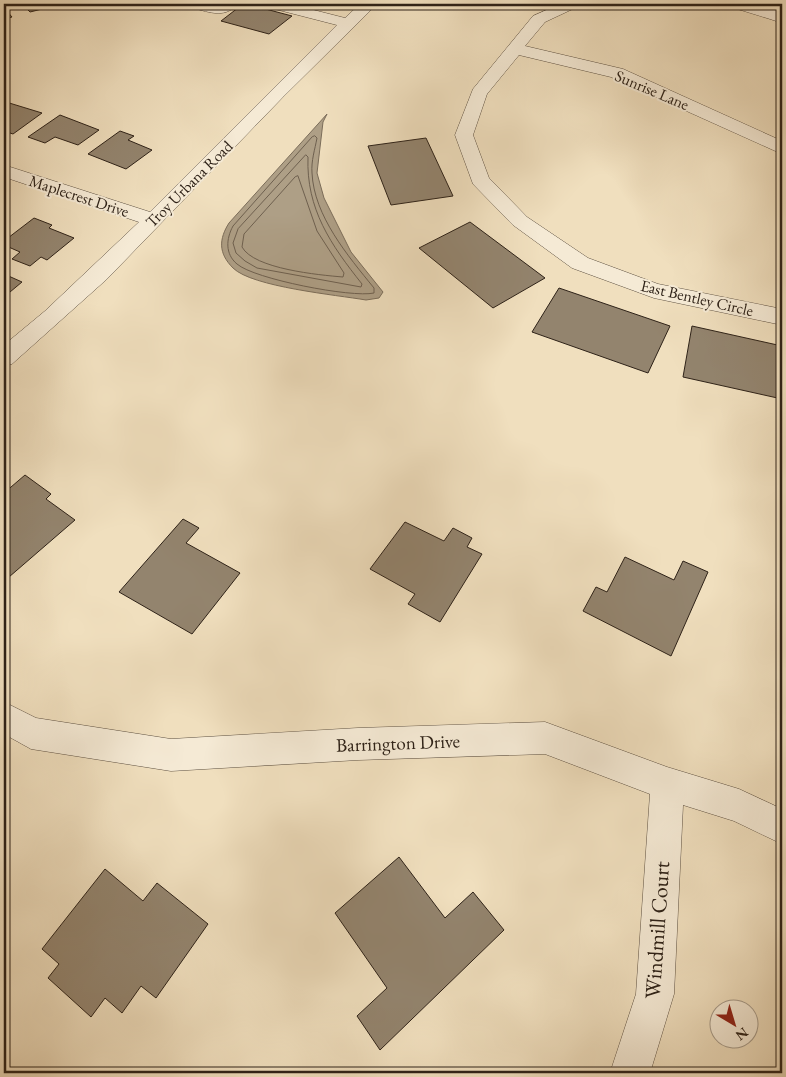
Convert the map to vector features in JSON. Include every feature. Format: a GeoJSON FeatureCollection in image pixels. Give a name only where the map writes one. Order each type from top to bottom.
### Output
{"type":"FeatureCollection","features":[{"type":"Feature","properties":{"kind":"street"},"geometry":{"type":"LineString","coordinates":[[195,4],[220,10],[229,4]]}},
{"type":"Feature","properties":{"kind":"street"},"geometry":{"type":"LineString","coordinates":[[272,4],[348,23]]}},
{"type":"Feature","properties":{"kind":"street","name":"Troy Urbana Road"},"geometry":{"type":"LineString","coordinates":[[4,358],[49,321],[369,4]]}},
{"type":"Feature","properties":{"kind":"street","name":"East Bentley Circle"},"geometry":{"type":"LineString","coordinates":[[572,4],[539,19],[479,93],[464,135],[480,180],[520,221],[580,263],[654,291],[782,317]]}},
{"type":"Feature","properties":{"kind":"street"},"geometry":{"type":"LineString","coordinates":[[736,4],[780,16]]}},
{"type":"Feature","properties":{"kind":"street","name":"Sunrise Lane"},"geometry":{"type":"LineString","coordinates":[[515,50],[617,73],[782,148]]}},
{"type":"Feature","properties":{"kind":"street","name":"Maplecrest Drive"},"geometry":{"type":"LineString","coordinates":[[4,171],[153,220]]}},
{"type":"Feature","properties":{"kind":"street"},"geometry":{"type":"LineString","coordinates":[[4,193],[24,178]]}},
{"type":"Feature","properties":{"kind":"street","name":"Barrington Drive"},"geometry":{"type":"LineString","coordinates":[[4,717],[31,733],[171,755],[358,744],[545,738],[667,784],[739,806],[782,827]]}},
{"type":"Feature","properties":{"kind":"street","name":"Windmill Court"},"geometry":{"type":"LineString","coordinates":[[630,1073],[655,994],[667,784]]}},
{"type":"Feature","properties":{"kind":"water"},"geometry":{"type":"Polygon","coordinates":[[[327,114],[323,122],[317,173],[324,198],[351,252],[383,292],[379,298],[366,300],[296,289],[258,280],[243,275],[233,268],[223,251],[223,235],[229,223],[327,114]]]}},
{"type":"Feature","properties":{"kind":"building"},"geometry":{"type":"Polygon","coordinates":[[[4,4],[10,7],[5,9],[12,17],[4,19],[4,4]]]}},
{"type":"Feature","properties":{"kind":"building"},"geometry":{"type":"Polygon","coordinates":[[[22,4],[62,4],[30,12],[22,4]]]}},
{"type":"Feature","properties":{"kind":"building"},"geometry":{"type":"Polygon","coordinates":[[[243,4],[249,6],[252,4],[263,4],[258,7],[292,16],[269,34],[221,21],[243,4]]]}},
{"type":"Feature","properties":{"kind":"building"},"geometry":{"type":"Polygon","coordinates":[[[4,103],[42,113],[13,134],[4,131],[4,103]]]}},
{"type":"Feature","properties":{"kind":"building"},"geometry":{"type":"Polygon","coordinates":[[[60,115],[99,130],[78,145],[55,137],[45,143],[28,137],[60,115]]]}},
{"type":"Feature","properties":{"kind":"building"},"geometry":{"type":"Polygon","coordinates":[[[120,131],[134,136],[128,140],[152,150],[126,169],[88,154],[120,131]]]}},
{"type":"Feature","properties":{"kind":"building"},"geometry":{"type":"Polygon","coordinates":[[[426,138],[453,196],[391,205],[368,146],[426,138]]]}},
{"type":"Feature","properties":{"kind":"building"},"geometry":{"type":"Polygon","coordinates":[[[34,218],[52,225],[49,228],[74,238],[47,260],[41,257],[30,266],[12,259],[20,252],[4,245],[4,241],[34,218]]]}},
{"type":"Feature","properties":{"kind":"building"},"geometry":{"type":"Polygon","coordinates":[[[470,222],[545,278],[493,308],[419,248],[470,222]]]}},
{"type":"Feature","properties":{"kind":"building"},"geometry":{"type":"Polygon","coordinates":[[[4,274],[22,282],[4,297],[4,274]]]}},
{"type":"Feature","properties":{"kind":"building"},"geometry":{"type":"Polygon","coordinates":[[[559,288],[670,326],[648,373],[532,332],[559,288]]]}},
{"type":"Feature","properties":{"kind":"building"},"geometry":{"type":"Polygon","coordinates":[[[692,326],[782,346],[782,399],[683,377],[692,326]]]}},
{"type":"Feature","properties":{"kind":"building"},"geometry":{"type":"Polygon","coordinates":[[[25,475],[51,494],[46,499],[75,520],[9,577],[4,573],[4,493],[25,475]]]}},
{"type":"Feature","properties":{"kind":"building"},"geometry":{"type":"Polygon","coordinates":[[[183,519],[199,528],[186,543],[240,573],[192,634],[119,592],[183,519]]]}},
{"type":"Feature","properties":{"kind":"building"},"geometry":{"type":"Polygon","coordinates":[[[405,522],[444,541],[453,528],[472,538],[467,547],[482,554],[440,622],[408,604],[415,594],[370,569],[405,522]]]}},
{"type":"Feature","properties":{"kind":"building"},"geometry":{"type":"Polygon","coordinates":[[[625,557],[674,580],[683,561],[708,572],[671,656],[583,611],[596,587],[607,592],[625,557]]]}},
{"type":"Feature","properties":{"kind":"building"},"geometry":{"type":"Polygon","coordinates":[[[399,857],[445,918],[473,892],[504,930],[380,1050],[357,1016],[387,988],[335,913],[399,857]]]}},
{"type":"Feature","properties":{"kind":"building"},"geometry":{"type":"Polygon","coordinates":[[[105,869],[143,901],[157,883],[208,924],[156,998],[141,986],[122,1013],[105,998],[91,1017],[48,978],[59,964],[42,949],[105,869]]]}}]}
